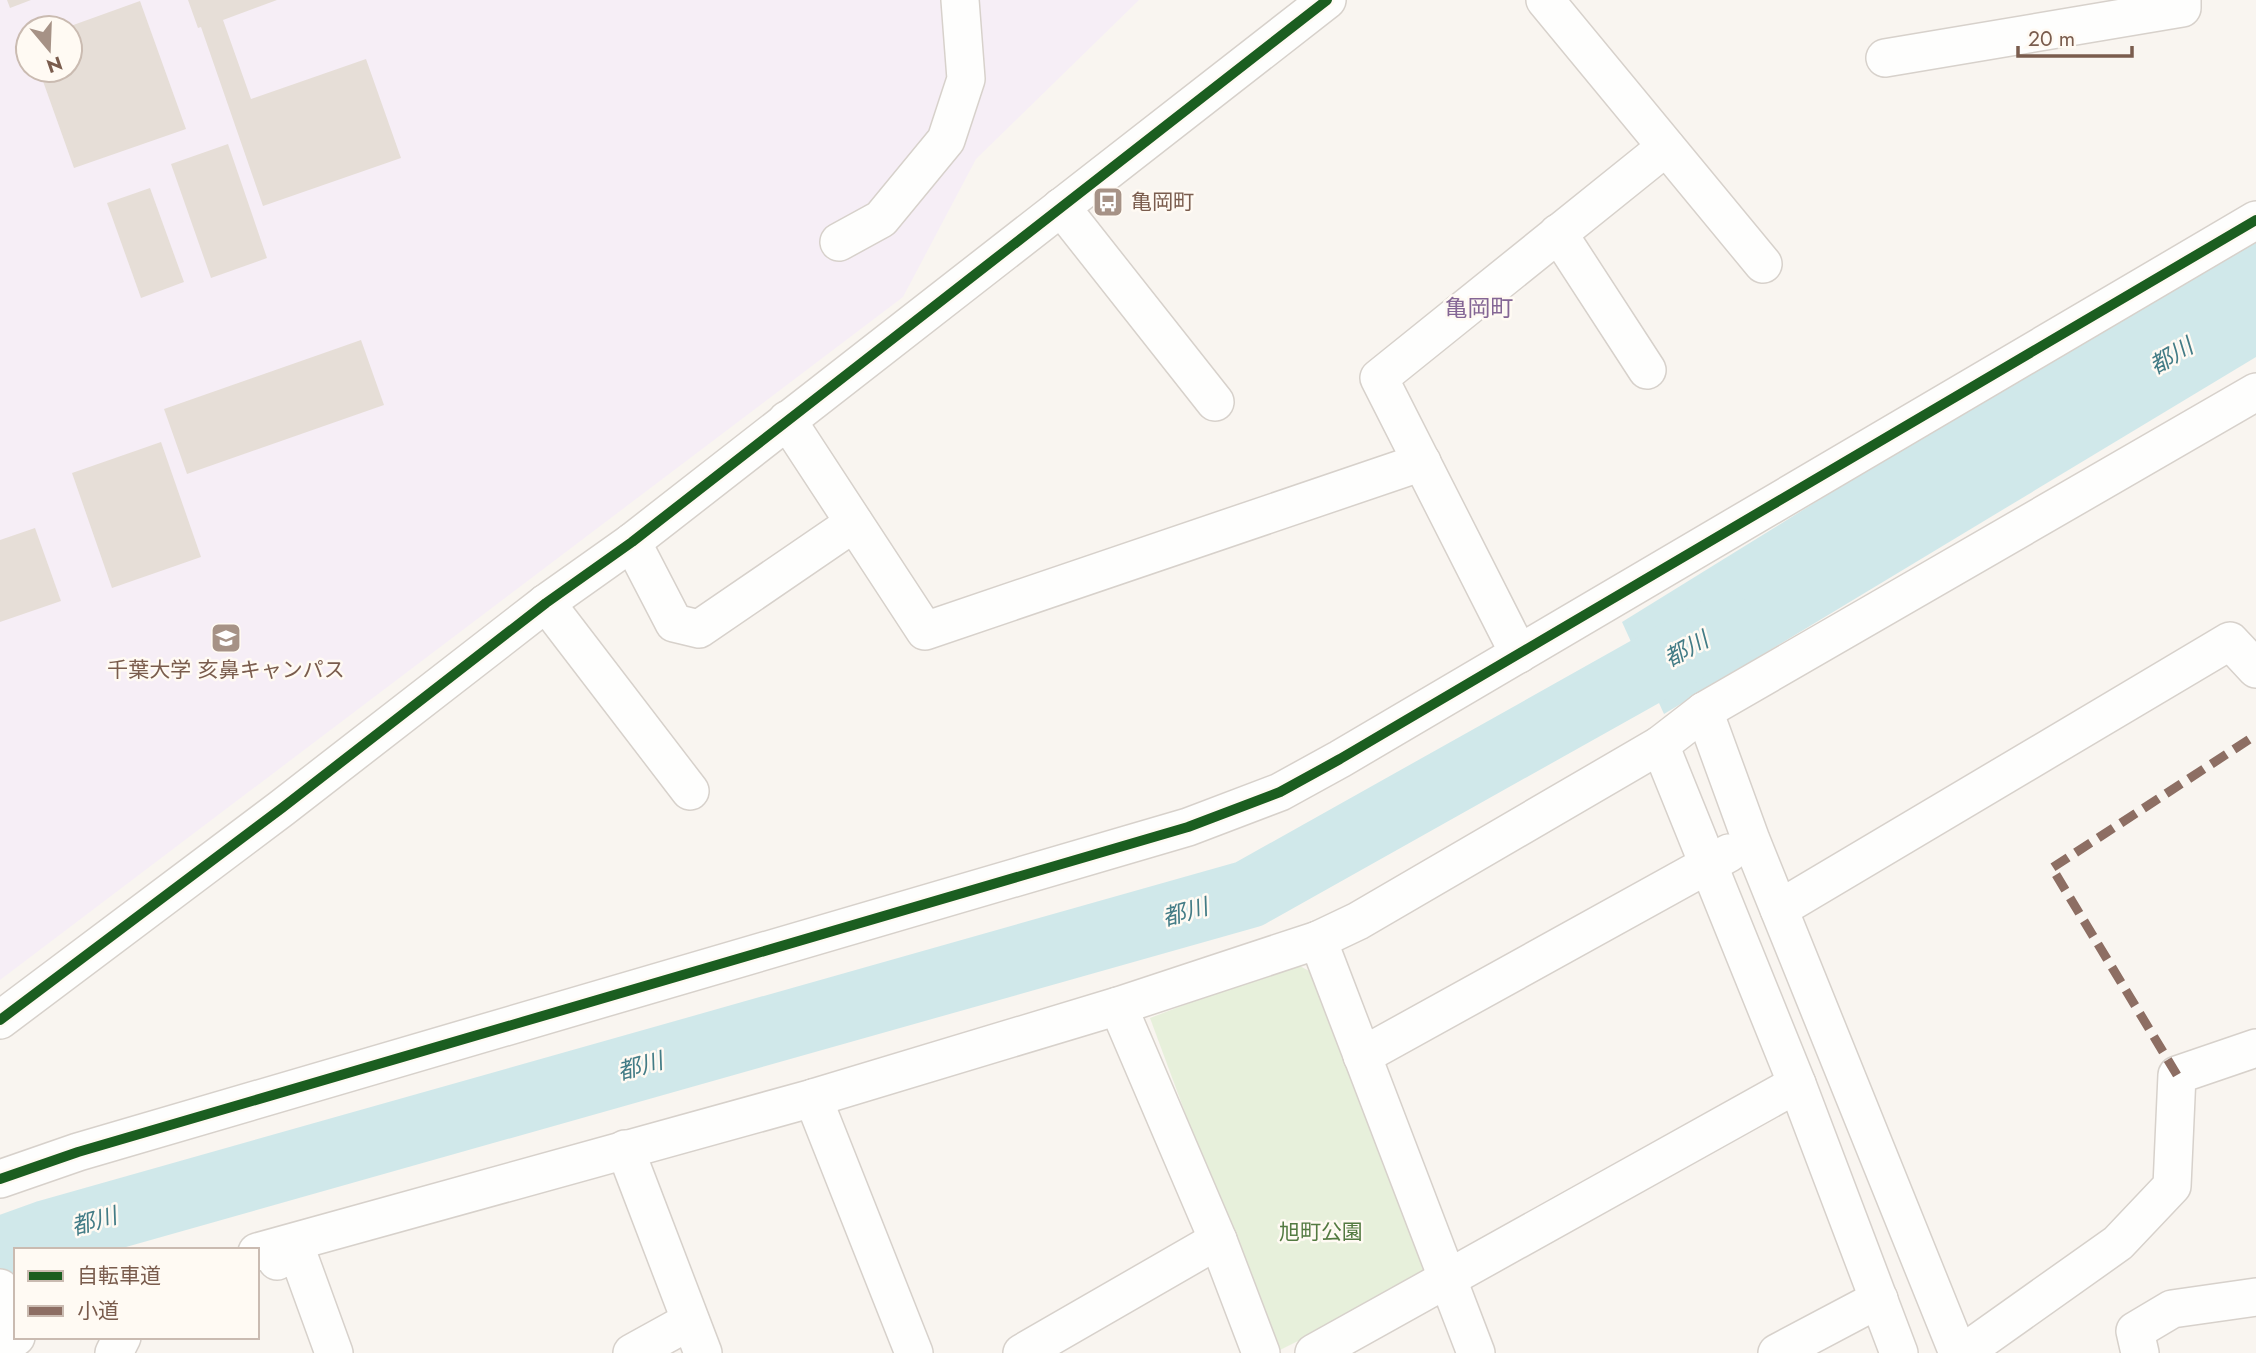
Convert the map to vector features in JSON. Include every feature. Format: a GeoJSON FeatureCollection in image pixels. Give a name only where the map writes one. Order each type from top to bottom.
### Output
{"type":"FeatureCollection","features":[{"type":"Feature","properties":{"kind":"street"},"geometry":{"type":"LineString","coordinates":[[839,242],[881,219],[946,140],[966,79],[961,0]]}},
{"type":"Feature","properties":{"kind":"street"},"geometry":{"type":"LineString","coordinates":[[0,1020],[293,799],[546,603],[632,542],[1327,0]]}},
{"type":"Feature","properties":{"kind":"street"},"geometry":{"type":"LineString","coordinates":[[1545,0],[1763,264]]}},
{"type":"Feature","properties":{"kind":"street"},"geometry":{"type":"LineString","coordinates":[[1885,58],[2182,8],[2182,0]]}},
{"type":"Feature","properties":{"kind":"street"},"geometry":{"type":"LineString","coordinates":[[1520,654],[1379,378],[1666,147]]}},
{"type":"Feature","properties":{"kind":"street"},"geometry":{"type":"LineString","coordinates":[[1061,207],[1215,402]]}},
{"type":"Feature","properties":{"kind":"street"},"geometry":{"type":"LineString","coordinates":[[0,1179],[78,1152],[1188,827],[1280,792],[1520,654],[2256,220]]}},
{"type":"Feature","properties":{"kind":"street"},"geometry":{"type":"LineString","coordinates":[[1558,233],[1647,370]]}},
{"type":"Feature","properties":{"kind":"street"},"geometry":{"type":"LineString","coordinates":[[259,1252],[813,1098],[1118,1006],[1318,940],[1358,922],[1660,745],[1704,712],[2256,392]]}},
{"type":"Feature","properties":{"kind":"street"},"geometry":{"type":"LineString","coordinates":[[787,421],[925,631],[1422,462]]}},
{"type":"Feature","properties":{"kind":"street"},"geometry":{"type":"LineString","coordinates":[[632,542],[674,623],[699,629],[854,523]]}},
{"type":"Feature","properties":{"kind":"street"},"geometry":{"type":"LineString","coordinates":[[546,603],[690,791]]}},
{"type":"Feature","properties":{"kind":"street"},"geometry":{"type":"LineString","coordinates":[[1779,909],[2230,641],[2256,668]]}},
{"type":"Feature","properties":{"kind":"street"},"geometry":{"type":"LineString","coordinates":[[1704,712],[1751,841],[1960,1353],[2118,1243],[2172,1186],[2177,1075],[2256,1048]]}},
{"type":"Feature","properties":{"kind":"street"},"geometry":{"type":"LineString","coordinates":[[1660,745],[1797,1084],[1899,1353]]}},
{"type":"Feature","properties":{"kind":"street"},"geometry":{"type":"LineString","coordinates":[[1362,1056],[1751,841]]}},
{"type":"Feature","properties":{"kind":"street"},"geometry":{"type":"LineString","coordinates":[[1318,940],[1476,1353]]}},
{"type":"Feature","properties":{"kind":"street"},"geometry":{"type":"LineString","coordinates":[[1118,1006],[1218,1240],[1261,1353]]}},
{"type":"Feature","properties":{"kind":"street"},"geometry":{"type":"LineString","coordinates":[[1314,1353],[1797,1084]]}},
{"type":"Feature","properties":{"kind":"street"},"geometry":{"type":"LineString","coordinates":[[813,1098],[914,1353]]}},
{"type":"Feature","properties":{"kind":"street"},"geometry":{"type":"LineString","coordinates":[[625,1149],[697,1337],[632,1353]]}},
{"type":"Feature","properties":{"kind":"street"},"geometry":{"type":"LineString","coordinates":[[1022,1353],[1218,1240]]}},
{"type":"Feature","properties":{"kind":"street"},"geometry":{"type":"LineString","coordinates":[[259,1276],[265,1274],[294,1243]]}},
{"type":"Feature","properties":{"kind":"street"},"geometry":{"type":"LineString","coordinates":[[294,1243],[334,1353]]}},
{"type":"Feature","properties":{"kind":"street"},"geometry":{"type":"LineString","coordinates":[[0,1288],[14,1312]]}},
{"type":"Feature","properties":{"kind":"street"},"geometry":{"type":"LineString","coordinates":[[2140,1353],[2135,1331],[2172,1309],[2256,1297]]}},
{"type":"Feature","properties":{"kind":"street"},"geometry":{"type":"LineString","coordinates":[[1777,1353],[1879,1299]]}},
{"type":"Feature","properties":{"kind":"shaded area","name":"千葉大学 亥鼻キャンパス"},"geometry":{"type":"Polygon","coordinates":[[[0,0],[1139,0],[976,159],[903,297],[0,980],[0,0]]]}},
{"type":"Feature","properties":{"kind":"green space","name":"旭町公園"},"geometry":{"type":"Polygon","coordinates":[[[1294,963],[1313,973],[1430,1275],[1274,1353],[1150,1018],[1294,963]]]}},
{"type":"Feature","properties":{"kind":"water"},"geometry":{"type":"Polygon","coordinates":[[[2256,240],[2256,357],[1664,714],[1622,622],[2066,347],[2256,240]]]}},
{"type":"Feature","properties":{"kind":"building"},"geometry":{"type":"Polygon","coordinates":[[[7,0],[31,0],[10,8],[7,0]]]}},
{"type":"Feature","properties":{"kind":"building"},"geometry":{"type":"Polygon","coordinates":[[[188,0],[277,0],[223,20],[251,99],[366,59],[401,158],[263,206],[201,27],[198,28],[188,0]]]}},
{"type":"Feature","properties":{"kind":"building"},"geometry":{"type":"Polygon","coordinates":[[[140,1],[186,129],[74,168],[44,84],[84,84],[84,21],[140,1]]]}},
{"type":"Feature","properties":{"kind":"building"},"geometry":{"type":"Polygon","coordinates":[[[228,144],[267,258],[211,278],[171,164],[228,144]]]}},
{"type":"Feature","properties":{"kind":"building"},"geometry":{"type":"Polygon","coordinates":[[[150,188],[184,282],[141,298],[107,203],[150,188]]]}},
{"type":"Feature","properties":{"kind":"building"},"geometry":{"type":"Polygon","coordinates":[[[361,340],[384,405],[187,474],[164,409],[361,340]]]}},
{"type":"Feature","properties":{"kind":"building"},"geometry":{"type":"Polygon","coordinates":[[[161,442],[201,557],[112,588],[72,473],[161,442]]]}},
{"type":"Feature","properties":{"kind":"building"},"geometry":{"type":"Polygon","coordinates":[[[35,528],[61,601],[0,622],[0,540],[35,528]]]}},
{"type":"Feature","properties":{"kind":"waterway","name":"都川"},"geometry":{"type":"LineString","coordinates":[[0,1251],[47,1234],[1249,894],[1725,627]]}},
{"type":"Feature","properties":{"kind":"marked path"},"geometry":{"type":"LineString","coordinates":[[2177,1075],[2052,868],[2256,735]]}},
{"type":"Feature","properties":{"kind":"cycle path"},"geometry":{"type":"LineString","coordinates":[[0,1020],[282,808],[546,603],[632,542],[1327,0]]}},
{"type":"Feature","properties":{"kind":"cycle path"},"geometry":{"type":"LineString","coordinates":[[0,1179],[78,1152],[1188,827],[1280,792],[2256,220]]}},
{"type":"Feature","properties":{"kind":"place","name":"亀岡町"},"geometry":{"type":"Point","coordinates":[1108,202]}},
{"type":"Feature","properties":{"kind":"place","name":"千葉大学 亥鼻キャンパス"},"geometry":{"type":"Point","coordinates":[226,638]}},
{"type":"Feature","properties":{"kind":"district","name":"亀岡町"},"geometry":{"type":"Point","coordinates":[1479,308]}}]}
